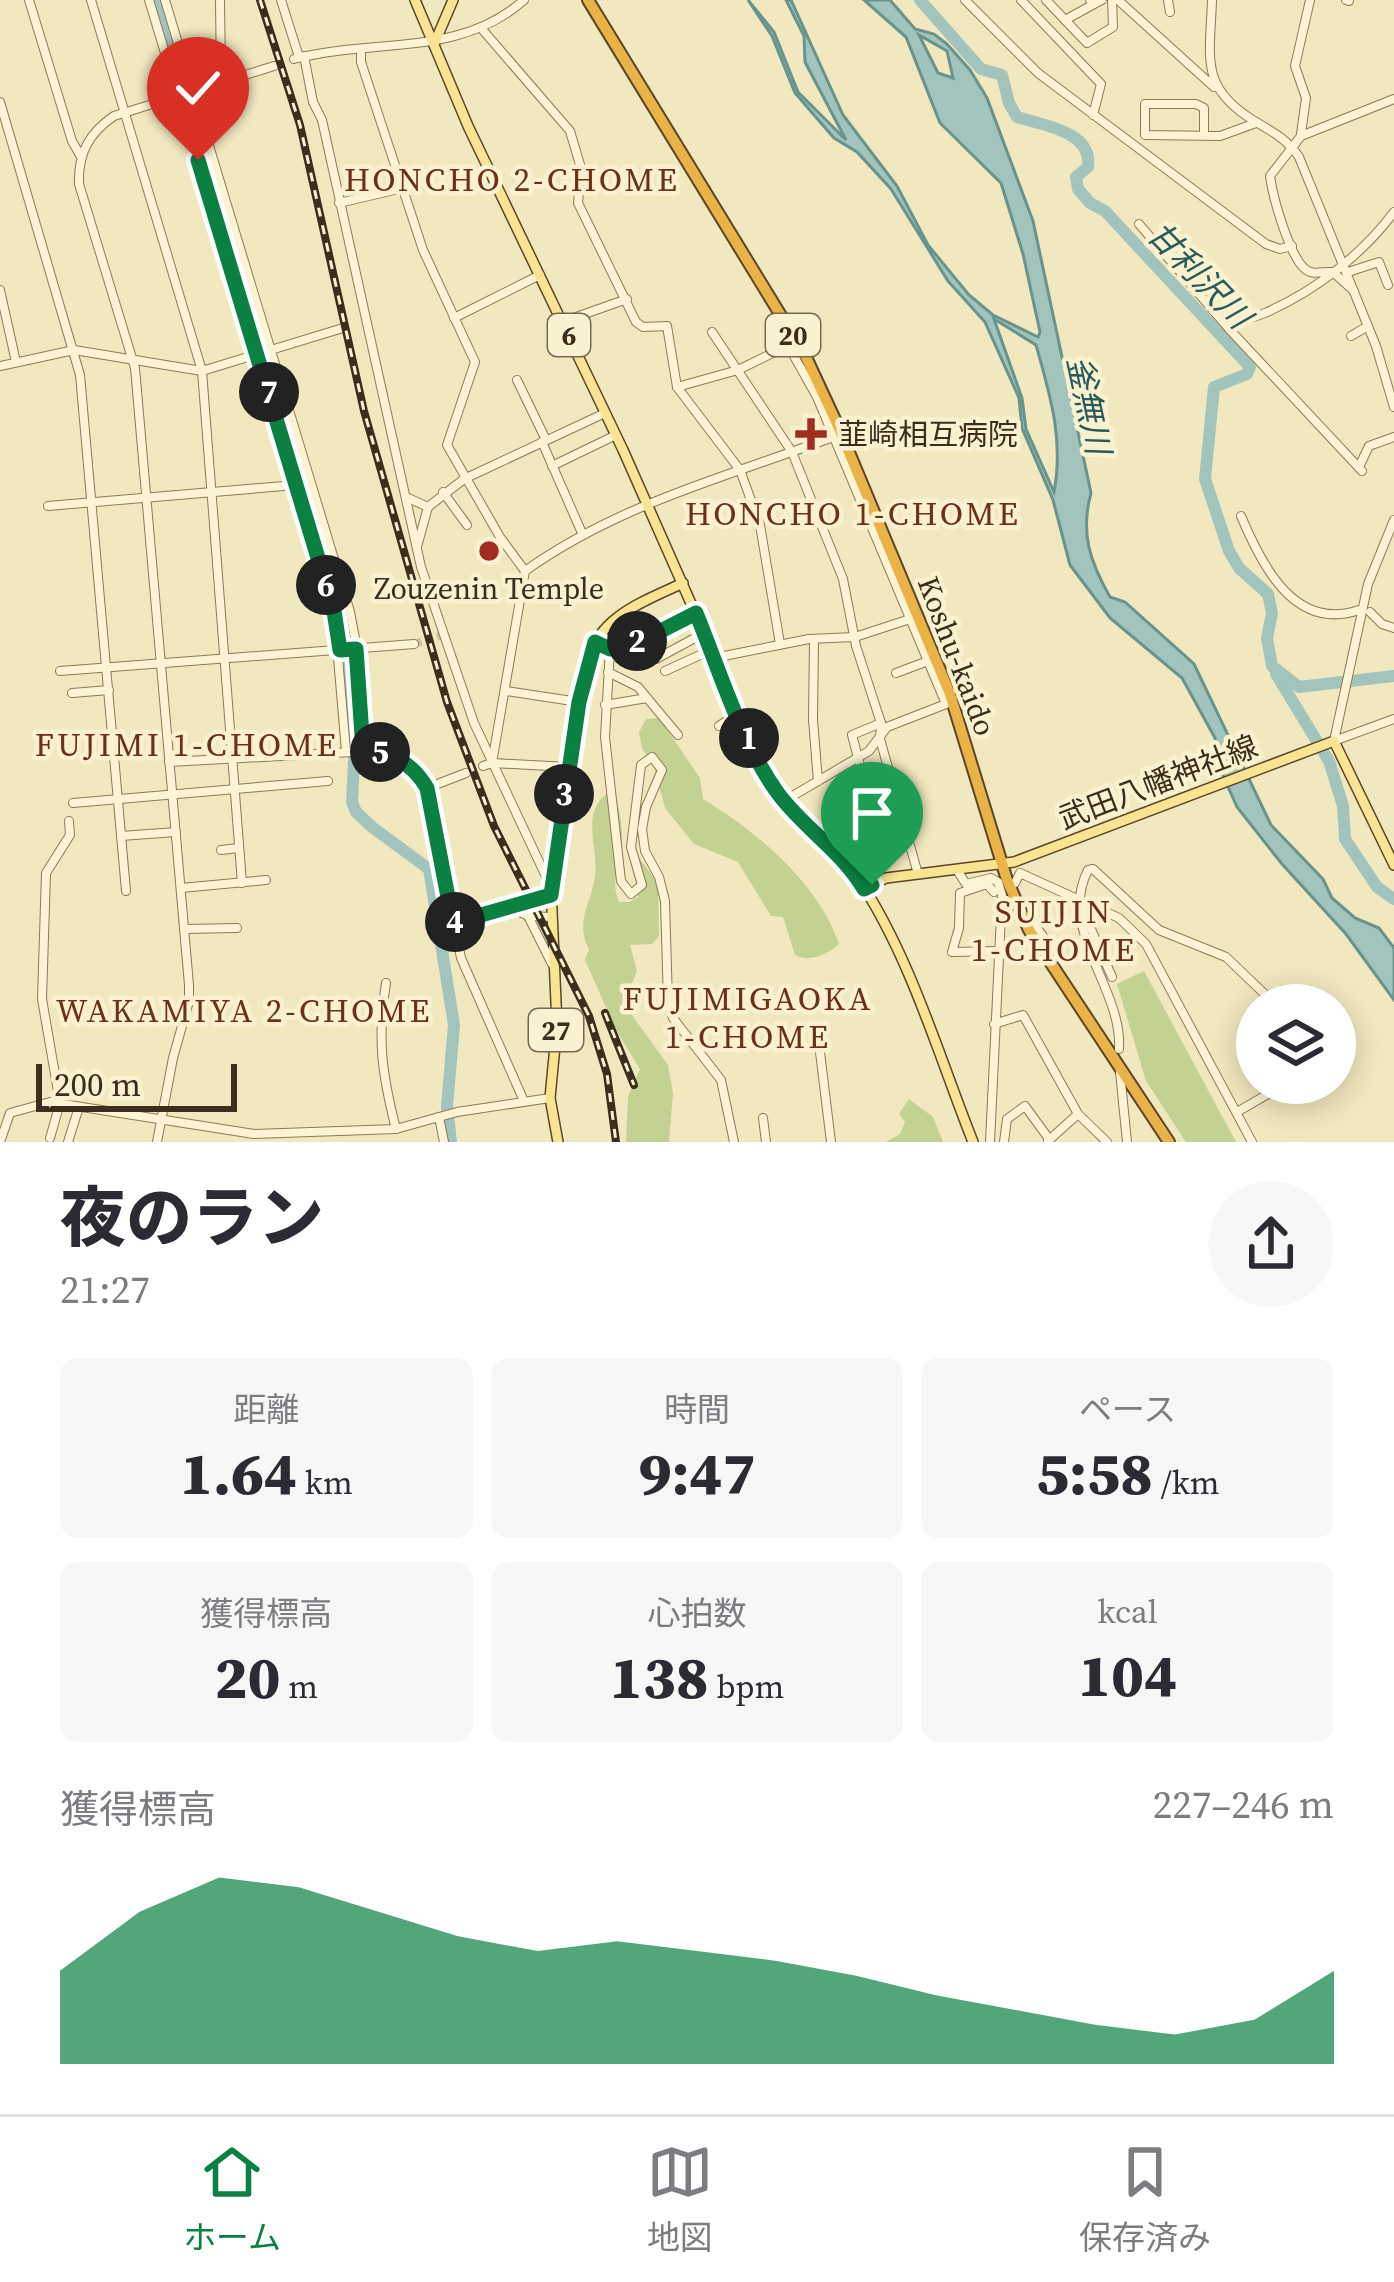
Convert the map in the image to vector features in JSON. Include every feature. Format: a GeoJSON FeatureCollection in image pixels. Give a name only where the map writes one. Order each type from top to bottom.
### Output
{"type":"FeatureCollection","features":[{"type":"Feature","properties":{"kind":"highway","name":"Koshu-kaido"},"geometry":{"type":"LineString","coordinates":[[588,0],[805,355],[950,703],[1029,930],[1168,1142]]}},
{"type":"Feature","properties":{"kind":"main road","name":"6"},"geometry":{"type":"LineString","coordinates":[[415,0],[468,126],[682,583]]}},
{"type":"Feature","properties":{"kind":"main road"},"geometry":{"type":"LineString","coordinates":[[435,42],[453,0]]}},
{"type":"Feature","properties":{"kind":"main road"},"geometry":{"type":"LineString","coordinates":[[595,642],[613,618],[682,583],[770,780],[784,801],[847,863],[908,972],[974,1142]]}},
{"type":"Feature","properties":{"kind":"main road","name":"27"},"geometry":{"type":"LineString","coordinates":[[557,1142],[550,1098],[557,1025],[551,891],[579,702],[595,642]]}},
{"type":"Feature","properties":{"kind":"main road"},"geometry":{"type":"LineString","coordinates":[[1330,743],[1392,859]]}},
{"type":"Feature","properties":{"kind":"main road","name":"武田八幡神社線"},"geometry":{"type":"LineString","coordinates":[[864,889],[886,878],[1009,862],[1330,743]]}},
{"type":"Feature","properties":{"kind":"street"},"geometry":{"type":"LineString","coordinates":[[29,0],[72,141],[81,156]]}},
{"type":"Feature","properties":{"kind":"street"},"geometry":{"type":"LineString","coordinates":[[91,0],[202,371],[242,883]]}},
{"type":"Feature","properties":{"kind":"street"},"geometry":{"type":"LineString","coordinates":[[149,0],[334,611],[346,751]]}},
{"type":"Feature","properties":{"kind":"street"},"geometry":{"type":"LineString","coordinates":[[165,0],[350,611],[363,750]]}},
{"type":"Feature","properties":{"kind":"street"},"geometry":{"type":"LineString","coordinates":[[220,0],[220,82]]}},
{"type":"Feature","properties":{"kind":"street"},"geometry":{"type":"LineString","coordinates":[[281,0],[339,203],[362,325],[442,636],[487,764],[551,891],[512,908],[453,923]]}},
{"type":"Feature","properties":{"kind":"street"},"geometry":{"type":"LineString","coordinates":[[299,57],[435,42],[482,28],[524,0]]}},
{"type":"Feature","properties":{"kind":"street"},"geometry":{"type":"LineString","coordinates":[[964,0],[1038,73],[1093,115],[1266,244],[1280,249],[1292,246]]}},
{"type":"Feature","properties":{"kind":"street"},"geometry":{"type":"LineString","coordinates":[[1021,0],[1101,84],[1093,115]]}},
{"type":"Feature","properties":{"kind":"street"},"geometry":{"type":"LineString","coordinates":[[1046,0],[1088,43],[1113,27],[1115,0]]}},
{"type":"Feature","properties":{"kind":"street"},"geometry":{"type":"LineString","coordinates":[[1115,0],[1236,111],[1291,145],[1310,177],[1394,406]]}},
{"type":"Feature","properties":{"kind":"street"},"geometry":{"type":"LineString","coordinates":[[1168,0],[1170,12]]}},
{"type":"Feature","properties":{"kind":"street"},"geometry":{"type":"LineString","coordinates":[[1212,0],[1214,87]]}},
{"type":"Feature","properties":{"kind":"street"},"geometry":{"type":"LineString","coordinates":[[1301,136],[1306,98],[1295,66],[1310,0]]}},
{"type":"Feature","properties":{"kind":"street"},"geometry":{"type":"LineString","coordinates":[[1065,20],[1095,1]]}},
{"type":"Feature","properties":{"kind":"street"},"geometry":{"type":"LineString","coordinates":[[482,28],[570,131],[581,168],[578,203],[636,322],[643,327],[667,326],[677,387],[740,470],[764,539],[780,644]]}},
{"type":"Feature","properties":{"kind":"street"},"geometry":{"type":"LineString","coordinates":[[160,36],[174,32]]}},
{"type":"Feature","properties":{"kind":"street"},"geometry":{"type":"LineString","coordinates":[[361,49],[361,62],[423,250],[475,362],[447,446],[525,571],[506,691],[487,764]]}},
{"type":"Feature","properties":{"kind":"street"},"geometry":{"type":"LineString","coordinates":[[157,1142],[172,1058],[189,1001],[181,888],[133,361],[79,184],[81,156],[94,132],[125,112],[274,66]]}},
{"type":"Feature","properties":{"kind":"street"},"geometry":{"type":"LineString","coordinates":[[1354,291],[1333,272],[1308,272],[1292,246],[1270,176],[1301,136],[1394,99]]}},
{"type":"Feature","properties":{"kind":"street"},"geometry":{"type":"LineString","coordinates":[[0,102],[80,375],[126,891]]}},
{"type":"Feature","properties":{"kind":"street"},"geometry":{"type":"LineString","coordinates":[[1204,136],[1204,108],[1145,104],[1145,135],[1204,136],[1220,136],[1257,122]]}},
{"type":"Feature","properties":{"kind":"street"},"geometry":{"type":"LineString","coordinates":[[339,203],[403,188]]}},
{"type":"Feature","properties":{"kind":"street"},"geometry":{"type":"LineString","coordinates":[[1345,268],[1394,212]]}},
{"type":"Feature","properties":{"kind":"street"},"geometry":{"type":"LineString","coordinates":[[1139,224],[1360,469],[1369,446],[1394,437]]}},
{"type":"Feature","properties":{"kind":"street"},"geometry":{"type":"LineString","coordinates":[[1229,326],[1265,313],[1345,268],[1379,262],[1388,285]]}},
{"type":"Feature","properties":{"kind":"street"},"geometry":{"type":"LineString","coordinates":[[454,318],[540,275]]}},
{"type":"Feature","properties":{"kind":"street"},"geometry":{"type":"LineString","coordinates":[[0,290],[14,363]]}},
{"type":"Feature","properties":{"kind":"street"},"geometry":{"type":"LineString","coordinates":[[562,322],[627,299]]}},
{"type":"Feature","properties":{"kind":"street"},"geometry":{"type":"LineString","coordinates":[[775,322],[817,397],[950,703],[887,727],[859,758],[784,801]]}},
{"type":"Feature","properties":{"kind":"street"},"geometry":{"type":"LineString","coordinates":[[1351,336],[1368,326]]}},
{"type":"Feature","properties":{"kind":"street"},"geometry":{"type":"LineString","coordinates":[[0,366],[74,350],[202,371],[343,328]]}},
{"type":"Feature","properties":{"kind":"street"},"geometry":{"type":"LineString","coordinates":[[712,332],[793,452],[843,579],[918,874]]}},
{"type":"Feature","properties":{"kind":"street"},"geometry":{"type":"LineString","coordinates":[[677,387],[738,370],[790,345]]}},
{"type":"Feature","properties":{"kind":"street"},"geometry":{"type":"LineString","coordinates":[[517,380],[582,532]]}},
{"type":"Feature","properties":{"kind":"street"},"geometry":{"type":"LineString","coordinates":[[416,548],[428,507],[443,492],[605,413]]}},
{"type":"Feature","properties":{"kind":"street"},"geometry":{"type":"LineString","coordinates":[[552,466],[616,435]]}},
{"type":"Feature","properties":{"kind":"street"},"geometry":{"type":"LineString","coordinates":[[525,571],[582,532],[647,502],[832,437]]}},
{"type":"Feature","properties":{"kind":"street"},"geometry":{"type":"LineString","coordinates":[[48,506],[296,484]]}},
{"type":"Feature","properties":{"kind":"street"},"geometry":{"type":"LineString","coordinates":[[443,492],[467,525]]}},
{"type":"Feature","properties":{"kind":"street"},"geometry":{"type":"LineString","coordinates":[[404,496],[428,507]]}},
{"type":"Feature","properties":{"kind":"street"},"geometry":{"type":"LineString","coordinates":[[1241,516],[1265,569],[1301,604],[1340,617],[1364,611],[1394,628]]}},
{"type":"Feature","properties":{"kind":"street"},"geometry":{"type":"LineString","coordinates":[[1330,743],[1368,584],[1390,540],[1394,520]]}},
{"type":"Feature","properties":{"kind":"street"},"geometry":{"type":"LineString","coordinates":[[595,642],[610,649],[647,638],[696,613]]}},
{"type":"Feature","properties":{"kind":"street"},"geometry":{"type":"LineString","coordinates":[[665,671],[712,654],[855,637],[910,619]]}},
{"type":"Feature","properties":{"kind":"street"},"geometry":{"type":"LineString","coordinates":[[656,658],[704,633]]}},
{"type":"Feature","properties":{"kind":"street"},"geometry":{"type":"LineString","coordinates":[[814,640],[818,781]]}},
{"type":"Feature","properties":{"kind":"street"},"geometry":{"type":"LineString","coordinates":[[60,671],[414,644]]}},
{"type":"Feature","properties":{"kind":"street"},"geometry":{"type":"LineString","coordinates":[[610,649],[605,705],[619,872],[623,886],[631,894],[638,891],[642,881],[631,847],[641,765],[646,758],[660,762],[642,839],[665,901],[668,1002],[673,1018],[721,1081],[734,1142]]}},
{"type":"Feature","properties":{"kind":"street"},"geometry":{"type":"LineString","coordinates":[[896,673],[928,661]]}},
{"type":"Feature","properties":{"kind":"street"},"geometry":{"type":"LineString","coordinates":[[608,672],[638,688],[678,735]]}},
{"type":"Feature","properties":{"kind":"street"},"geometry":{"type":"LineString","coordinates":[[72,693],[109,690]]}},
{"type":"Feature","properties":{"kind":"street"},"geometry":{"type":"LineString","coordinates":[[506,691],[579,702]]}},
{"type":"Feature","properties":{"kind":"street"},"geometry":{"type":"LineString","coordinates":[[605,705],[647,698]]}},
{"type":"Feature","properties":{"kind":"street"},"geometry":{"type":"LineString","coordinates":[[719,726],[738,713]]}},
{"type":"Feature","properties":{"kind":"street"},"geometry":{"type":"LineString","coordinates":[[1330,743],[1394,719]]}},
{"type":"Feature","properties":{"kind":"street"},"geometry":{"type":"LineString","coordinates":[[881,723],[852,735],[870,803],[897,798]]}},
{"type":"Feature","properties":{"kind":"street"},"geometry":{"type":"LineString","coordinates":[[169,762],[363,750],[390,754],[418,773],[427,788],[466,973],[523,1099]]}},
{"type":"Feature","properties":{"kind":"street"},"geometry":{"type":"LineString","coordinates":[[487,764],[568,767]]}},
{"type":"Feature","properties":{"kind":"street"},"geometry":{"type":"LineString","coordinates":[[427,788],[466,772]]}},
{"type":"Feature","properties":{"kind":"street"},"geometry":{"type":"LineString","coordinates":[[73,803],[328,781]]}},
{"type":"Feature","properties":{"kind":"street"},"geometry":{"type":"LineString","coordinates":[[50,1138],[60,1103],[42,999],[46,874],[70,836],[69,821]]}},
{"type":"Feature","properties":{"kind":"street"},"geometry":{"type":"LineString","coordinates":[[877,851],[872,836],[904,827]]}},
{"type":"Feature","properties":{"kind":"street"},"geometry":{"type":"LineString","coordinates":[[121,836],[176,832]]}},
{"type":"Feature","properties":{"kind":"street"},"geometry":{"type":"LineString","coordinates":[[221,850],[239,848]]}},
{"type":"Feature","properties":{"kind":"street"},"geometry":{"type":"LineString","coordinates":[[957,870],[966,884],[980,882],[992,886],[994,892]]}},
{"type":"Feature","properties":{"kind":"street"},"geometry":{"type":"LineString","coordinates":[[1118,1049],[1102,979],[1078,915],[1088,870],[1102,873],[1159,930],[1226,957],[1254,984]]}},
{"type":"Feature","properties":{"kind":"street"},"geometry":{"type":"LineString","coordinates":[[1015,883],[1020,873],[1119,918],[1146,944],[1252,1142]]}},
{"type":"Feature","properties":{"kind":"street"},"geometry":{"type":"LineString","coordinates":[[990,1142],[1000,916],[998,882],[991,878],[960,893],[959,928],[952,952],[998,951]]}},
{"type":"Feature","properties":{"kind":"street"},"geometry":{"type":"LineString","coordinates":[[181,888],[266,880]]}},
{"type":"Feature","properties":{"kind":"street"},"geometry":{"type":"LineString","coordinates":[[1000,916],[1007,899]]}},
{"type":"Feature","properties":{"kind":"street"},"geometry":{"type":"LineString","coordinates":[[1078,899],[1112,977]]}},
{"type":"Feature","properties":{"kind":"street"},"geometry":{"type":"LineString","coordinates":[[512,908],[529,916],[551,917]]}},
{"type":"Feature","properties":{"kind":"street"},"geometry":{"type":"LineString","coordinates":[[529,916],[552,966]]}},
{"type":"Feature","properties":{"kind":"street"},"geometry":{"type":"LineString","coordinates":[[1000,916],[1015,916]]}},
{"type":"Feature","properties":{"kind":"street"},"geometry":{"type":"LineString","coordinates":[[1029,917],[1053,950]]}},
{"type":"Feature","properties":{"kind":"street"},"geometry":{"type":"LineString","coordinates":[[184,929],[237,928]]}},
{"type":"Feature","properties":{"kind":"street"},"geometry":{"type":"LineString","coordinates":[[386,983],[379,1038],[383,1078],[397,1129]]}},
{"type":"Feature","properties":{"kind":"street"},"geometry":{"type":"LineString","coordinates":[[994,1024],[1023,1015],[1078,1114],[1107,1142]]}},
{"type":"Feature","properties":{"kind":"street"},"geometry":{"type":"LineString","coordinates":[[818,1036],[831,1142]]}},
{"type":"Feature","properties":{"kind":"street"},"geometry":{"type":"LineString","coordinates":[[1119,1065],[1127,1142]]}},
{"type":"Feature","properties":{"kind":"street"},"geometry":{"type":"LineString","coordinates":[[0,1142],[10,1113],[25,1106],[60,1103],[237,1133],[397,1129],[523,1099],[550,1098]]}},
{"type":"Feature","properties":{"kind":"street"},"geometry":{"type":"LineString","coordinates":[[1237,1112],[1251,1104]]}},
{"type":"Feature","properties":{"kind":"street"},"geometry":{"type":"LineString","coordinates":[[1004,1142],[1007,1119],[1024,1106],[1048,1141],[1078,1114]]}},
{"type":"Feature","properties":{"kind":"street"},"geometry":{"type":"LineString","coordinates":[[68,1142],[79,1107]]}},
{"type":"Feature","properties":{"kind":"street"},"geometry":{"type":"LineString","coordinates":[[444,1116],[444,1142]]}},
{"type":"Feature","properties":{"kind":"street"},"geometry":{"type":"LineString","coordinates":[[763,1118],[766,1142]]}},
{"type":"Feature","properties":{"kind":"green space"},"geometry":{"type":"Polygon","coordinates":[[[659,718],[700,778],[703,799],[764,843],[801,880],[829,921],[839,944],[835,948],[812,958],[795,955],[783,917],[771,916],[738,862],[694,844],[665,808],[639,732],[646,719],[659,718]]]}},
{"type":"Feature","properties":{"kind":"green space"},"geometry":{"type":"Polygon","coordinates":[[[615,789],[622,835],[615,879],[619,902],[638,897],[634,851],[658,883],[659,936],[652,944],[630,945],[637,971],[626,998],[629,1011],[668,1065],[673,1093],[669,1142],[626,1142],[628,1097],[640,1069],[616,1030],[585,960],[589,949],[584,921],[595,876],[593,816],[603,797],[615,789]]]}},
{"type":"Feature","properties":{"kind":"green space"},"geometry":{"type":"Polygon","coordinates":[[[1144,971],[1236,1142],[1186,1142],[1146,1081],[1117,984],[1144,971]]]}},
{"type":"Feature","properties":{"kind":"green space"},"geometry":{"type":"Polygon","coordinates":[[[909,1099],[933,1117],[943,1142],[886,1142],[900,1134],[905,1122],[899,1114],[909,1099]]]}},
{"type":"Feature","properties":{"kind":"water"},"geometry":{"type":"Polygon","coordinates":[[[748,0],[774,32],[798,92],[846,140],[805,62],[804,36],[786,0],[791,0],[843,115],[897,186],[928,245],[969,295],[993,315],[1038,337],[1023,254],[1001,183],[940,123],[906,37],[864,0],[890,0],[915,29],[934,34],[970,70],[987,98],[1033,221],[1091,493],[1087,534],[1097,572],[1110,597],[1125,602],[1194,664],[1271,825],[1323,879],[1332,898],[1355,918],[1379,928],[1394,948],[1394,1000],[1346,934],[1237,807],[1221,771],[1215,738],[1182,678],[1110,618],[1070,565],[1053,500],[1022,428],[1019,398],[985,322],[948,281],[891,189],[857,152],[834,138],[795,93],[772,36],[748,0]],[[919,35],[938,73],[953,78],[947,51],[919,35]],[[994,319],[1022,398],[1026,429],[1054,492],[1056,435],[1036,345],[994,319]]]}},
{"type":"Feature","properties":{"kind":"waterway"},"geometry":{"type":"LineString","coordinates":[[154,0],[347,634],[355,741],[352,802],[372,827],[429,869],[454,1025],[447,1106],[451,1142]]}},
{"type":"Feature","properties":{"kind":"waterway","name":"甘利沢川"},"geometry":{"type":"LineString","coordinates":[[920,0],[981,69],[1002,75],[1017,117],[1064,132],[1083,145],[1088,167],[1076,177],[1078,189],[1105,211],[1250,367],[1247,374],[1214,387],[1205,479],[1229,551],[1239,568],[1268,594],[1272,666],[1299,687],[1394,676]]}},
{"type":"Feature","properties":{"kind":"waterway"},"geometry":{"type":"LineString","coordinates":[[1276,674],[1329,761],[1343,806],[1345,839],[1377,887],[1394,899]]}},
{"type":"Feature","properties":{"kind":"tunnel"},"geometry":{"type":"LineString","coordinates":[[414,644],[440,636]]}},
{"type":"Feature","properties":{"kind":"railway"},"geometry":{"type":"LineString","coordinates":[[260,0],[300,125],[364,411],[447,702],[494,826],[589,1016],[607,1074],[616,1142]]}},
{"type":"Feature","properties":{"kind":"railway"},"geometry":{"type":"LineString","coordinates":[[605,1013],[634,1085]]}},
{"type":"Feature","properties":{"kind":"place","name":"韮崎相互病院"},"geometry":{"type":"Point","coordinates":[811,434]}},
{"type":"Feature","properties":{"kind":"place","name":"Zouzenin Temple"},"geometry":{"type":"Point","coordinates":[489,551]}},
{"type":"Feature","properties":{"kind":"district","name":"HONCHO 2-CHOME"},"geometry":{"type":"Point","coordinates":[512,179]}},
{"type":"Feature","properties":{"kind":"district","name":"HONCHO 1-CHOME"},"geometry":{"type":"Point","coordinates":[853,513]}},
{"type":"Feature","properties":{"kind":"district","name":"FUJIMI 1-CHOME"},"geometry":{"type":"Point","coordinates":[187,744]}},
{"type":"Feature","properties":{"kind":"district","name":"SUIJIN 1-CHOME"},"geometry":{"type":"Point","coordinates":[1054,930]}},
{"type":"Feature","properties":{"kind":"district","name":"WAKAMIYA 2-CHOME"},"geometry":{"type":"Point","coordinates":[244,1010]}},
{"type":"Feature","properties":{"kind":"district","name":"FUJIMIGAOKA 1-CHOME"},"geometry":{"type":"Point","coordinates":[748,1017]}},
{"type":"Feature","properties":{"kind":"route"},"geometry":{"type":"LineString","coordinates":[[198,160],[334,611],[340,650],[356,649],[363,750],[390,754],[418,773],[427,788],[453,923],[551,895],[579,702],[595,642],[610,649],[629,644],[696,613],[774,787],[797,817],[847,863],[864,889],[872,885]]}},
{"type":"Feature","properties":{"kind":"water label","name":"釜無川"},"geometry":{"type":"Point","coordinates":[1089,405]}}]}
